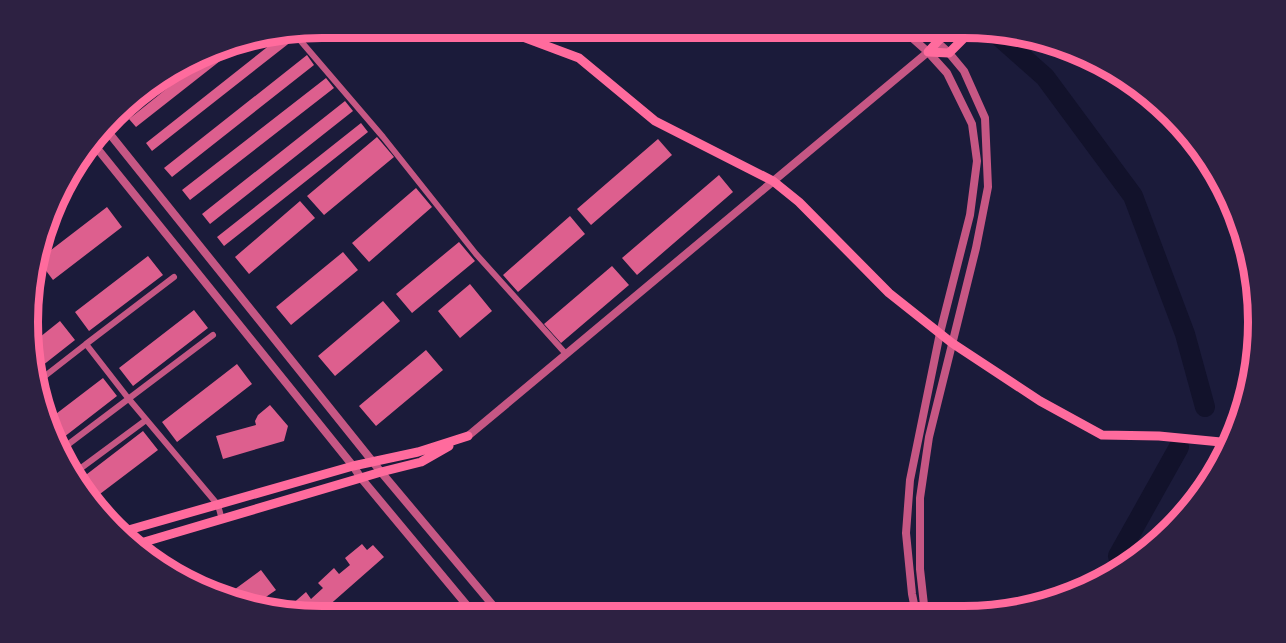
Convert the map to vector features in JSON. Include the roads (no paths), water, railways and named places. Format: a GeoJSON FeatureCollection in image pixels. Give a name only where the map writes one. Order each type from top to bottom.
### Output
{"type":"FeatureCollection","features":[{"type":"Feature","properties":{"kind":"main road"},"geometry":{"type":"LineString","coordinates":[[525,38],[579,58],[655,121],[773,181],[799,202],[889,292],[952,343],[1040,401],[1102,435],[1159,436],[1221,442]]}},
{"type":"Feature","properties":{"kind":"main road"},"geometry":{"type":"LineString","coordinates":[[928,52],[949,52],[964,38]]}},
{"type":"Feature","properties":{"kind":"main road"},"geometry":{"type":"LineString","coordinates":[[928,52],[938,40]]}},
{"type":"Feature","properties":{"kind":"main road"},"geometry":{"type":"LineString","coordinates":[[129,530],[353,466],[418,452],[468,436]]}},
{"type":"Feature","properties":{"kind":"main road"},"geometry":{"type":"LineString","coordinates":[[142,542],[421,462],[468,436]]}},
{"type":"Feature","properties":{"kind":"street"},"geometry":{"type":"LineString","coordinates":[[299,38],[383,137],[476,254],[566,354]]}},
{"type":"Feature","properties":{"kind":"street"},"geometry":{"type":"LineString","coordinates":[[912,38],[947,73],[972,124],[977,161],[970,215],[940,333],[910,480],[906,533],[914,606]]}},
{"type":"Feature","properties":{"kind":"street"},"geometry":{"type":"LineString","coordinates":[[924,606],[920,569],[920,498],[929,437],[976,248],[988,187],[985,118],[964,71],[935,38]]}},
{"type":"Feature","properties":{"kind":"street"},"geometry":{"type":"LineString","coordinates":[[468,436],[928,52]]}},
{"type":"Feature","properties":{"kind":"street"},"geometry":{"type":"LineString","coordinates":[[109,133],[381,472],[493,606]]}},
{"type":"Feature","properties":{"kind":"street"},"geometry":{"type":"LineString","coordinates":[[97,148],[361,478],[468,606]]}},
{"type":"Feature","properties":{"kind":"street"},"geometry":{"type":"LineString","coordinates":[[43,377],[174,277]]}},
{"type":"Feature","properties":{"kind":"street"},"geometry":{"type":"LineString","coordinates":[[66,446],[213,335]]}},
{"type":"Feature","properties":{"kind":"street"},"geometry":{"type":"LineString","coordinates":[[86,344],[218,506],[222,520]]}},
{"type":"Feature","properties":{"kind":"street"},"geometry":{"type":"LineString","coordinates":[[79,469],[146,420]]}},
{"type":"Feature","properties":{"kind":"waterway"},"geometry":{"type":"LineString","coordinates":[[1004,40],[1045,77],[1133,196],[1185,334],[1205,407]]}},
{"type":"Feature","properties":{"kind":"waterway"},"geometry":{"type":"LineString","coordinates":[[1119,560],[1118,556],[1179,447]]}}]}
